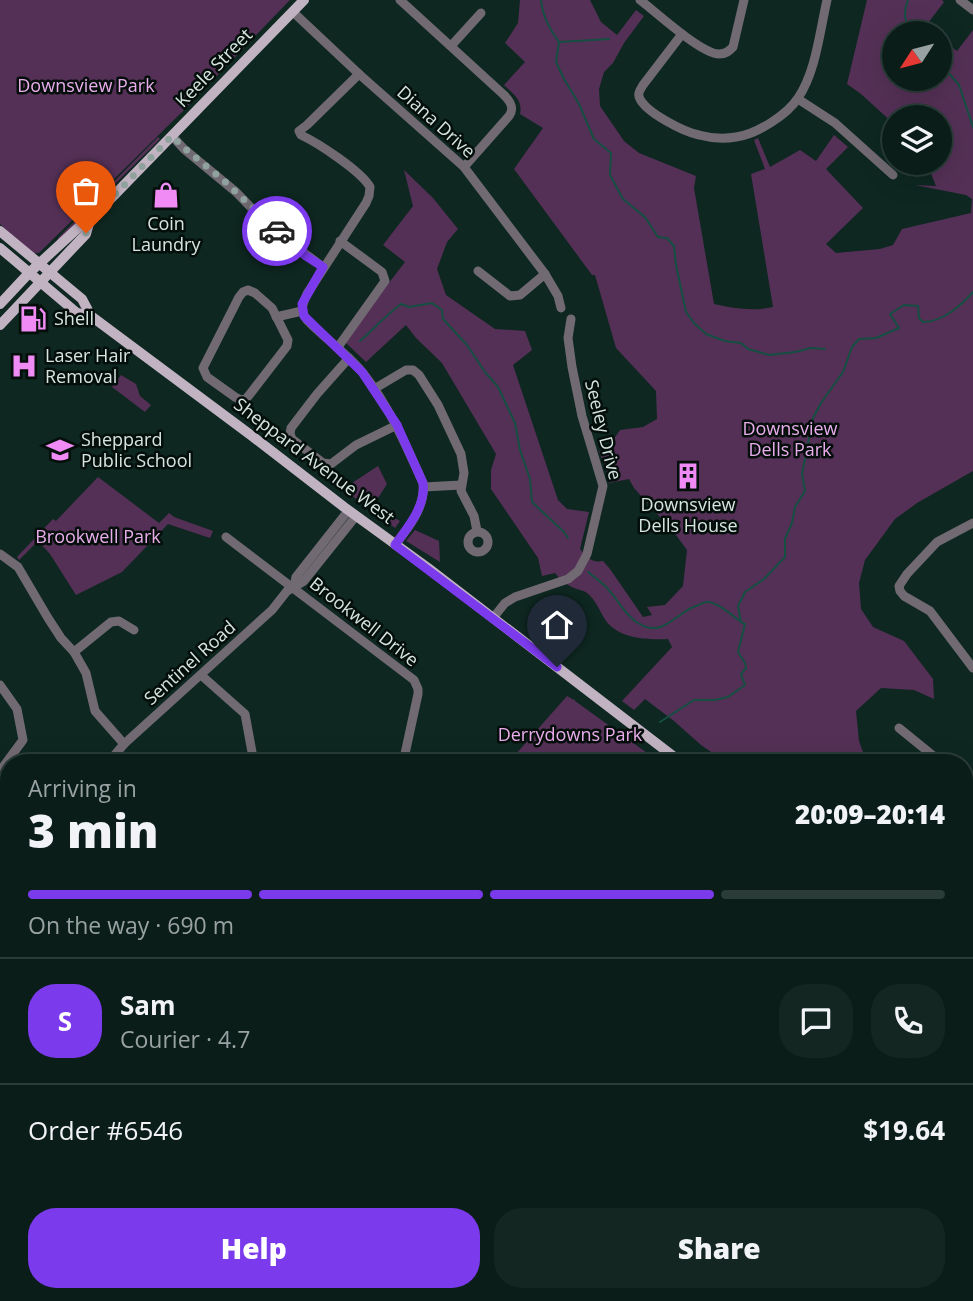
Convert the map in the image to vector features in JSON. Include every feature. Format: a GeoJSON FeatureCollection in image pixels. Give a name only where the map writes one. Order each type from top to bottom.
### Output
{"type":"FeatureCollection","features":[{"type":"Feature","properties":{"kind":"main road","name":"Keele Street"},"geometry":{"type":"LineString","coordinates":[[0,304],[29,273],[90,220],[304,0]]}},
{"type":"Feature","properties":{"kind":"main road","name":"Keele Street"},"geometry":{"type":"LineString","coordinates":[[0,325],[86,233],[90,220]]}},
{"type":"Feature","properties":{"kind":"main road","name":"Sheppard Avenue West"},"geometry":{"type":"LineString","coordinates":[[0,232],[82,299],[91,316]]}},
{"type":"Feature","properties":{"kind":"main road","name":"Sheppard Avenue West"},"geometry":{"type":"LineString","coordinates":[[0,248],[77,313],[91,316],[670,754]]}},
{"type":"Feature","properties":{"kind":"street"},"geometry":{"type":"LineString","coordinates":[[400,0],[507,98],[512,109],[509,116],[464,167]]}},
{"type":"Feature","properties":{"kind":"street"},"geometry":{"type":"LineString","coordinates":[[640,0],[682,34],[711,53],[720,54],[733,47],[744,0]]}},
{"type":"Feature","properties":{"kind":"street"},"geometry":{"type":"LineString","coordinates":[[682,34],[639,92],[641,101],[667,122],[699,136],[736,138],[765,126],[798,99],[811,71],[827,0]]}},
{"type":"Feature","properties":{"kind":"street"},"geometry":{"type":"LineString","coordinates":[[961,0],[973,10]]}},
{"type":"Feature","properties":{"kind":"street","name":"Diana Drive"},"geometry":{"type":"LineString","coordinates":[[293,12],[464,167],[545,274],[558,296],[561,308]]}},
{"type":"Feature","properties":{"kind":"street"},"geometry":{"type":"LineString","coordinates":[[451,46],[481,13]]}},
{"type":"Feature","properties":{"kind":"street"},"geometry":{"type":"LineString","coordinates":[[359,74],[299,131],[300,135],[362,176],[370,187],[369,196],[307,294],[302,311],[311,324],[362,372],[374,389],[397,425],[424,487],[418,509],[395,545]]}},
{"type":"Feature","properties":{"kind":"street"},"geometry":{"type":"LineString","coordinates":[[798,99],[835,123],[882,165]]}},
{"type":"Feature","properties":{"kind":"street"},"geometry":{"type":"LineString","coordinates":[[172,136],[236,192],[260,217],[323,267]]}},
{"type":"Feature","properties":{"kind":"street"},"geometry":{"type":"LineString","coordinates":[[338,347],[385,281],[382,272],[340,241]]}},
{"type":"Feature","properties":{"kind":"street"},"geometry":{"type":"LineString","coordinates":[[478,271],[510,296],[520,295],[545,274]]}},
{"type":"Feature","properties":{"kind":"street"},"geometry":{"type":"LineString","coordinates":[[248,290],[267,302],[276,317],[287,335],[287,346],[246,399],[235,397],[207,377],[203,368],[205,363],[243,292],[248,290]]}},
{"type":"Feature","properties":{"kind":"street"},"geometry":{"type":"LineString","coordinates":[[276,317],[302,311]]}},
{"type":"Feature","properties":{"kind":"street","name":"Seeley Drive"},"geometry":{"type":"LineString","coordinates":[[493,618],[505,603],[515,597],[568,579],[578,571],[587,554],[603,486],[573,378],[568,348],[571,319]]}},
{"type":"Feature","properties":{"kind":"street"},"geometry":{"type":"LineString","coordinates":[[349,358],[291,428],[292,439],[323,463],[331,464],[356,445],[397,425]]}},
{"type":"Feature","properties":{"kind":"street"},"geometry":{"type":"LineString","coordinates":[[374,389],[406,370],[413,370],[419,375],[438,405],[461,453],[464,473],[461,491],[474,516],[477,531]]}},
{"type":"Feature","properties":{"kind":"street"},"geometry":{"type":"LineString","coordinates":[[424,487],[461,485]]}},
{"type":"Feature","properties":{"kind":"street","name":"Sentinel Road"},"geometry":{"type":"LineString","coordinates":[[116,754],[243,639],[279,604],[288,591],[304,581],[352,513]]}},
{"type":"Feature","properties":{"kind":"street"},"geometry":{"type":"LineString","coordinates":[[973,523],[937,542],[899,586],[904,596],[930,611],[973,668]]}},
{"type":"Feature","properties":{"kind":"street"},"geometry":{"type":"LineString","coordinates":[[226,537],[294,587]]}},
{"type":"Feature","properties":{"kind":"street"},"geometry":{"type":"LineString","coordinates":[[0,554],[18,567],[61,638],[74,652],[86,673],[95,711],[124,744]]}},
{"type":"Feature","properties":{"kind":"street","name":"Brookwell Drive"},"geometry":{"type":"LineString","coordinates":[[294,587],[417,684],[418,694],[405,754]]}},
{"type":"Feature","properties":{"kind":"street"},"geometry":{"type":"LineString","coordinates":[[74,652],[111,622],[119,621],[134,630]]}},
{"type":"Feature","properties":{"kind":"street"},"geometry":{"type":"LineString","coordinates":[[201,675],[245,714],[252,754]]}},
{"type":"Feature","properties":{"kind":"street"},"geometry":{"type":"LineString","coordinates":[[0,685],[17,709],[23,740],[13,754]]}},
{"type":"Feature","properties":{"kind":"street"},"geometry":{"type":"LineString","coordinates":[[899,728],[931,754]]}},
{"type":"Feature","properties":{"kind":"green space","name":"Downsview Park"},"geometry":{"type":"Polygon","coordinates":[[[0,0],[290,0],[184,110],[39,253],[31,253],[0,224],[0,0]]]}},
{"type":"Feature","properties":{"kind":"green space","name":"Downsview Dells Park"},"geometry":{"type":"Polygon","coordinates":[[[520,0],[590,0],[601,22],[617,35],[636,10],[644,16],[604,72],[599,89],[600,106],[624,141],[639,153],[696,176],[694,188],[714,304],[758,309],[773,307],[751,174],[765,169],[754,140],[758,138],[770,167],[800,150],[816,161],[834,135],[848,147],[826,169],[863,208],[826,244],[836,253],[880,249],[893,245],[902,229],[971,213],[972,199],[966,195],[915,185],[936,186],[932,175],[952,175],[952,105],[882,105],[882,113],[847,84],[867,0],[944,2],[930,21],[882,21],[882,91],[952,91],[952,47],[957,51],[973,30],[973,471],[895,519],[865,560],[859,583],[861,609],[873,627],[904,641],[933,679],[934,699],[914,690],[881,688],[856,711],[859,741],[864,754],[714,754],[645,699],[634,710],[622,701],[672,647],[668,639],[643,638],[619,632],[606,621],[587,593],[567,584],[555,573],[542,576],[538,558],[491,489],[491,470],[496,454],[442,363],[406,325],[366,362],[344,341],[405,262],[383,245],[413,206],[404,170],[433,198],[458,229],[447,242],[437,269],[446,295],[495,329],[525,331],[532,350],[513,365],[558,500],[567,509],[589,512],[580,549],[592,560],[603,561],[643,617],[652,615],[647,607],[665,605],[683,586],[687,550],[629,479],[609,483],[599,451],[612,448],[611,443],[620,430],[643,427],[657,419],[656,391],[616,348],[595,275],[592,275],[514,169],[543,128],[520,114],[519,101],[504,85],[525,62],[505,43],[518,23],[520,0]]]}},
{"type":"Feature","properties":{"kind":"green space"},"geometry":{"type":"Polygon","coordinates":[[[158,137],[160,139],[58,241],[58,238],[158,137]]]}},
{"type":"Feature","properties":{"kind":"green space"},"geometry":{"type":"Polygon","coordinates":[[[121,375],[136,384],[140,396],[151,405],[145,412],[112,387],[121,375]]]}},
{"type":"Feature","properties":{"kind":"green space"},"geometry":{"type":"Polygon","coordinates":[[[378,466],[387,484],[373,506],[400,521],[395,528],[343,489],[378,466]]]}},
{"type":"Feature","properties":{"kind":"green space","name":"Brookwell Park"},"geometry":{"type":"Polygon","coordinates":[[[98,477],[159,523],[169,513],[213,531],[210,538],[168,524],[122,572],[76,595],[50,554],[38,541],[19,560],[17,557],[53,519],[56,521],[98,477]]]}},
{"type":"Feature","properties":{"kind":"green space"},"geometry":{"type":"Polygon","coordinates":[[[415,530],[439,541],[440,562],[406,541],[415,530]]]}},
{"type":"Feature","properties":{"kind":"green space","name":"Derrydowns Park"},"geometry":{"type":"Polygon","coordinates":[[[567,696],[575,699],[649,754],[516,754],[567,696]]]}},
{"type":"Feature","properties":{"kind":"waterway"},"geometry":{"type":"LineString","coordinates":[[541,0],[547,22],[559,42],[556,62],[594,139],[611,153],[610,175],[623,199],[645,217],[658,237],[667,238],[674,246],[686,312],[694,323],[706,334],[741,343],[748,349],[769,355],[811,348],[825,349]]}},
{"type":"Feature","properties":{"kind":"waterway"},"geometry":{"type":"LineString","coordinates":[[906,21],[905,9],[908,0]]}},
{"type":"Feature","properties":{"kind":"waterway"},"geometry":{"type":"LineString","coordinates":[[559,42],[609,39]]}},
{"type":"Feature","properties":{"kind":"waterway"},"geometry":{"type":"LineString","coordinates":[[952,77],[959,85],[973,127]]}},
{"type":"Feature","properties":{"kind":"waterway"},"geometry":{"type":"LineString","coordinates":[[660,722],[694,700],[728,697],[745,685],[741,674],[746,668],[745,663],[738,652],[745,624],[741,622],[738,606],[745,592],[764,579],[785,557],[785,539],[795,507],[805,491],[802,474],[813,418],[843,372],[852,347],[859,339],[876,338],[899,328],[890,314],[904,305],[918,306],[919,318],[923,322],[930,321],[951,312],[973,292]]}},
{"type":"Feature","properties":{"kind":"waterway"},"geometry":{"type":"LineString","coordinates":[[360,341],[401,304],[409,307],[432,303],[442,310],[443,319],[467,345],[498,387],[515,423],[520,450],[530,479],[532,502],[568,538]]}},
{"type":"Feature","properties":{"kind":"waterway"},"geometry":{"type":"LineString","coordinates":[[588,572],[609,590],[633,620],[647,627],[662,626],[689,609],[707,602],[720,606],[740,621]]}},
{"type":"Feature","properties":{"kind":"way so far"},"geometry":{"type":"LineString","coordinates":[[86,233],[90,220],[172,136],[277,231]]}},
{"type":"Feature","properties":{"kind":"place","name":"Coin Laundry"},"geometry":{"type":"Point","coordinates":[166,195]}},
{"type":"Feature","properties":{"kind":"place","name":"Shell"},"geometry":{"type":"Point","coordinates":[33,319]}},
{"type":"Feature","properties":{"kind":"place","name":"Laser Hair Removal"},"geometry":{"type":"Point","coordinates":[24,366]}},
{"type":"Feature","properties":{"kind":"place","name":"Sheppard Public School"},"geometry":{"type":"Point","coordinates":[60,450]}},
{"type":"Feature","properties":{"kind":"place","name":"Downsview Dells House"},"geometry":{"type":"Point","coordinates":[688,476]}},
{"type":"Feature","properties":{"kind":"route"},"geometry":{"type":"LineString","coordinates":[[277,231],[323,267],[302,304],[304,316],[362,372],[397,425],[423,483],[424,490],[418,509],[395,545],[557,667]]}}]}
